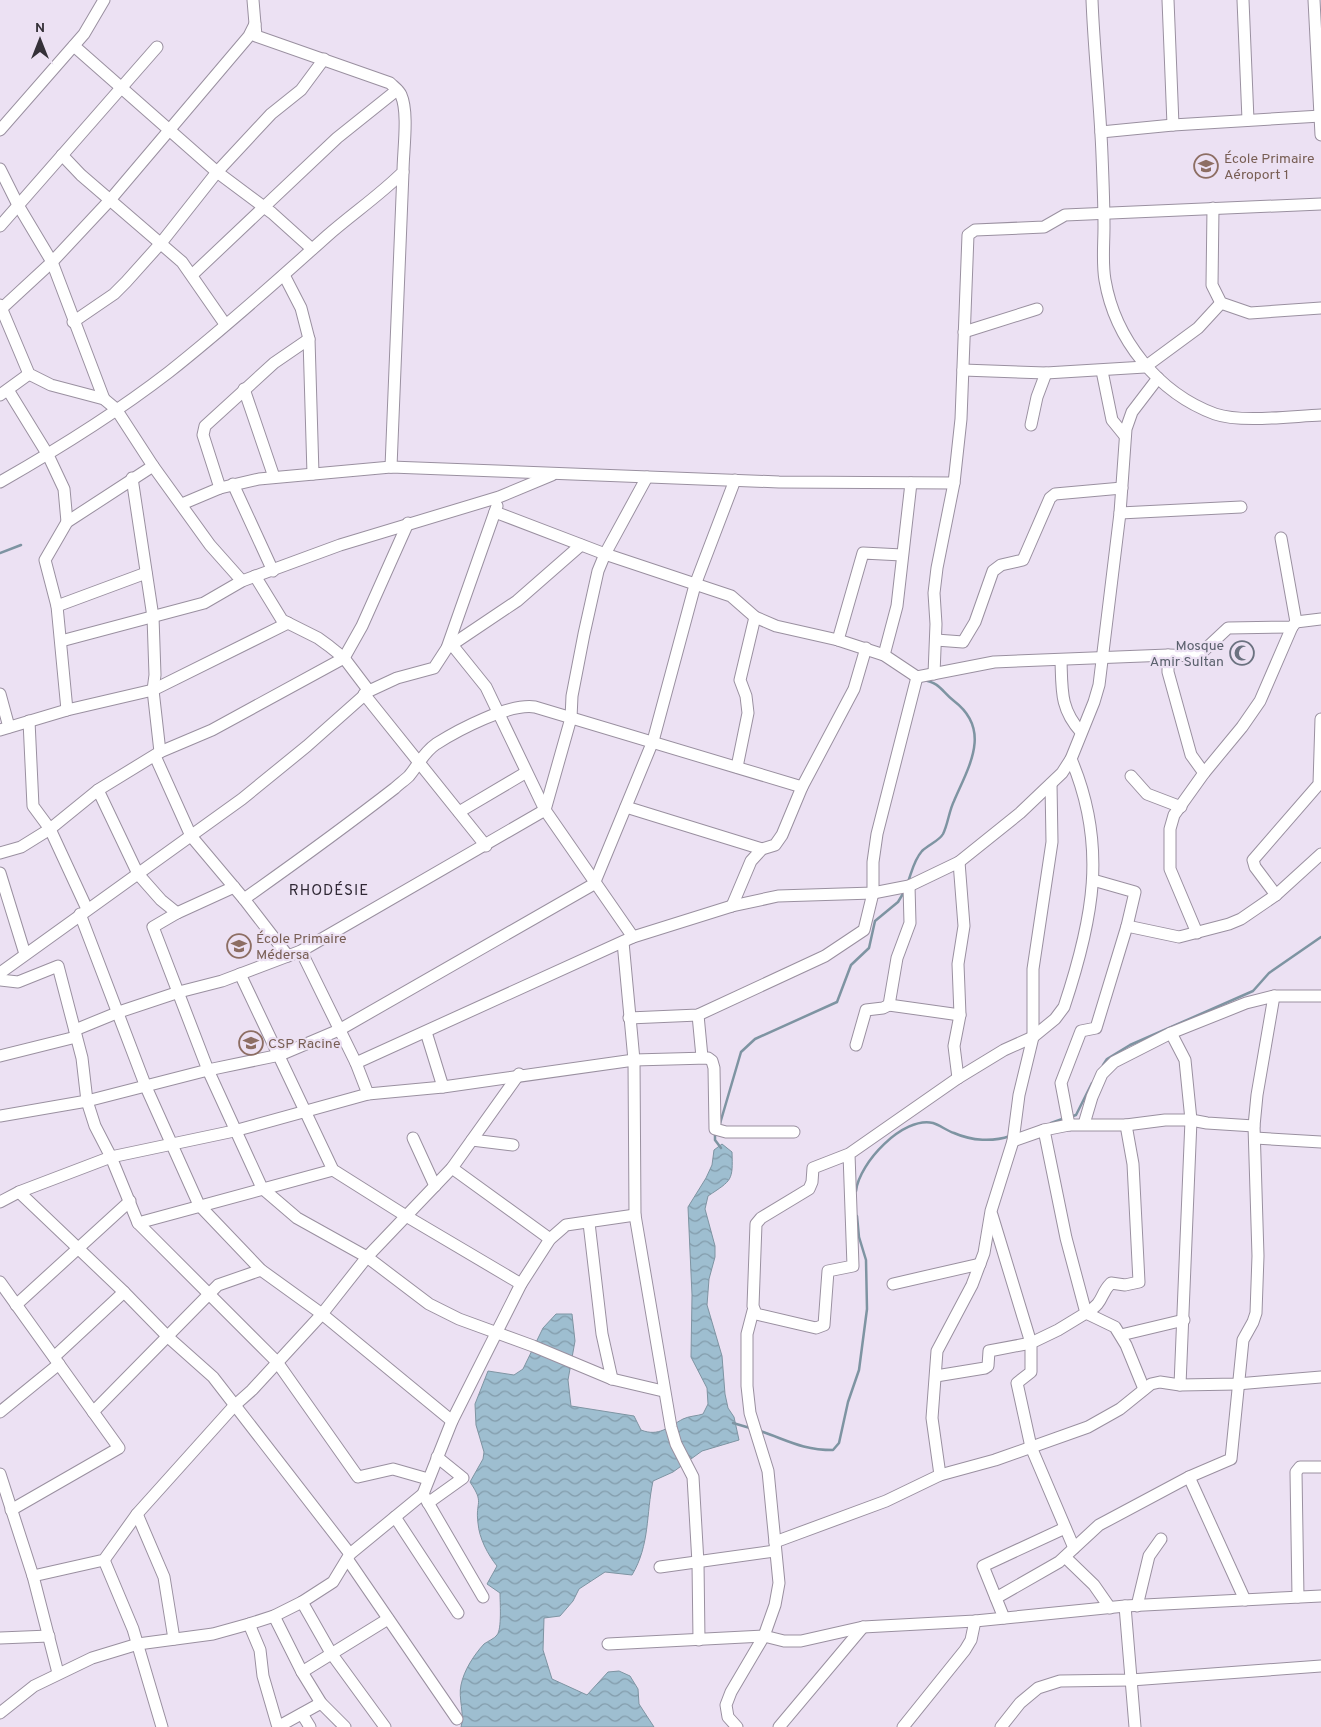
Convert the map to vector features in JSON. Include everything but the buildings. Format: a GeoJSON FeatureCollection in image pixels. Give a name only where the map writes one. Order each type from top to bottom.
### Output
{"type":"FeatureCollection","features":[{"type":"Feature","properties":{"kind":"street"},"geometry":{"type":"LineString","coordinates":[[0,130],[84,34],[104,0]]}},
{"type":"Feature","properties":{"kind":"street"},"geometry":{"type":"LineString","coordinates":[[253,0],[256,36],[390,83],[404,102],[392,467]]}},
{"type":"Feature","properties":{"kind":"street"},"geometry":{"type":"LineString","coordinates":[[1092,0],[1101,132],[1105,278],[1110,304],[1145,367],[1195,404],[1217,414],[1234,418],[1321,415]]}},
{"type":"Feature","properties":{"kind":"street"},"geometry":{"type":"LineString","coordinates":[[1168,0],[1173,125]]}},
{"type":"Feature","properties":{"kind":"street"},"geometry":{"type":"LineString","coordinates":[[1242,0],[1248,120]]}},
{"type":"Feature","properties":{"kind":"street"},"geometry":{"type":"LineString","coordinates":[[1314,0],[1321,135]]}},
{"type":"Feature","properties":{"kind":"street"},"geometry":{"type":"LineString","coordinates":[[242,581],[210,545],[153,466],[116,409],[104,399],[51,386],[29,374],[1,308],[52,262],[110,200],[249,36],[255,24]]}},
{"type":"Feature","properties":{"kind":"street"},"geometry":{"type":"LineString","coordinates":[[74,46],[217,172],[312,249]]}},
{"type":"Feature","properties":{"kind":"street"},"geometry":{"type":"LineString","coordinates":[[0,226],[157,46]]}},
{"type":"Feature","properties":{"kind":"street"},"geometry":{"type":"LineString","coordinates":[[74,322],[114,294],[161,243],[217,172],[270,114],[300,90],[324,59]]}},
{"type":"Feature","properties":{"kind":"street"},"geometry":{"type":"LineString","coordinates":[[192,275],[337,138],[397,90]]}},
{"type":"Feature","properties":{"kind":"street"},"geometry":{"type":"LineString","coordinates":[[1101,132],[1173,125],[1321,116]]}},
{"type":"Feature","properties":{"kind":"street"},"geometry":{"type":"LineString","coordinates":[[62,155],[110,200],[182,262],[225,324]]}},
{"type":"Feature","properties":{"kind":"street"},"geometry":{"type":"LineString","coordinates":[[0,169],[18,205],[52,262],[104,399]]}},
{"type":"Feature","properties":{"kind":"street"},"geometry":{"type":"LineString","coordinates":[[0,482],[48,455],[168,372],[403,172]]}},
{"type":"Feature","properties":{"kind":"street"},"geometry":{"type":"LineString","coordinates":[[934,674],[936,640],[934,593],[936,568],[954,483],[963,370],[967,242],[972,232],[1044,227],[1065,215],[1321,204]]}},
{"type":"Feature","properties":{"kind":"street"},"geometry":{"type":"LineString","coordinates":[[1213,208],[1212,285],[1221,303],[1250,313],[1321,308]]}},
{"type":"Feature","properties":{"kind":"street"},"geometry":{"type":"LineString","coordinates":[[284,275],[301,308],[309,339],[313,474]]}},
{"type":"Feature","properties":{"kind":"street"},"geometry":{"type":"LineString","coordinates":[[963,370],[1046,373],[1145,367],[1198,328],[1221,303]]}},
{"type":"Feature","properties":{"kind":"street"},"geometry":{"type":"LineString","coordinates":[[964,332],[1037,309]]}},
{"type":"Feature","properties":{"kind":"street"},"geometry":{"type":"LineString","coordinates":[[220,488],[203,435],[204,429],[244,389],[278,359],[309,339]]}},
{"type":"Feature","properties":{"kind":"street"},"geometry":{"type":"LineString","coordinates":[[1102,370],[1112,420],[1125,436]]}},
{"type":"Feature","properties":{"kind":"street"},"geometry":{"type":"LineString","coordinates":[[1031,425],[1037,397],[1046,373]]}},
{"type":"Feature","properties":{"kind":"street"},"geometry":{"type":"LineString","coordinates":[[29,374],[4,393],[48,455],[64,490],[67,522]]}},
{"type":"Feature","properties":{"kind":"street"},"geometry":{"type":"LineString","coordinates":[[356,1064],[628,940],[732,906],[778,896],[873,893],[909,886],[959,862],[1020,813],[1051,784],[1071,759],[1094,702],[1099,685],[1120,513],[1125,436],[1132,412],[1158,378]]}},
{"type":"Feature","properties":{"kind":"street"},"geometry":{"type":"LineString","coordinates":[[244,389],[274,478]]}},
{"type":"Feature","properties":{"kind":"street"},"geometry":{"type":"LineString","coordinates":[[67,710],[57,606],[45,560],[67,522],[153,466]]}},
{"type":"Feature","properties":{"kind":"street"},"geometry":{"type":"LineString","coordinates":[[182,504],[233,484],[274,478],[392,467],[735,480],[954,483]]}},
{"type":"Feature","properties":{"kind":"street"},"geometry":{"type":"LineString","coordinates":[[61,641],[204,603],[242,581],[255,576],[408,523],[499,497],[556,473]]}},
{"type":"Feature","properties":{"kind":"street"},"geometry":{"type":"LineString","coordinates":[[0,1056],[75,1034],[118,1012],[240,974],[301,951],[486,846],[545,810],[571,718],[572,696],[584,634],[605,554],[647,477]]}},
{"type":"Feature","properties":{"kind":"street"},"geometry":{"type":"LineString","coordinates":[[132,478],[153,617],[155,675],[153,690],[157,754],[191,836],[244,899],[288,956]]}},
{"type":"Feature","properties":{"kind":"street"},"geometry":{"type":"LineString","coordinates":[[0,1116],[87,1101],[208,1070],[280,1055],[339,1030],[594,884],[653,741],[695,586],[735,480]]}},
{"type":"Feature","properties":{"kind":"street"},"geometry":{"type":"LineString","coordinates":[[884,655],[897,606],[911,483]]}},
{"type":"Feature","properties":{"kind":"street"},"geometry":{"type":"LineString","coordinates":[[233,484],[273,571]]}},
{"type":"Feature","properties":{"kind":"street"},"geometry":{"type":"LineString","coordinates":[[936,640],[963,642],[975,622],[993,571],[1001,565],[1023,560],[1050,498],[1055,494],[1122,488]]}},
{"type":"Feature","properties":{"kind":"street"},"geometry":{"type":"LineString","coordinates":[[450,647],[499,497]]}},
{"type":"Feature","properties":{"kind":"street"},"geometry":{"type":"LineString","coordinates":[[1120,513],[1240,507]]}},
{"type":"Feature","properties":{"kind":"street"},"geometry":{"type":"LineString","coordinates":[[495,512],[605,554],[695,586],[730,596],[755,616],[776,626],[838,640],[884,655],[917,677],[994,662],[1168,655],[1198,656],[1228,628],[1294,625],[1321,619]]}},
{"type":"Feature","properties":{"kind":"street"},"geometry":{"type":"LineString","coordinates":[[0,853],[21,847],[50,828],[98,790],[157,754],[219,727],[344,658],[362,626],[408,523]]}},
{"type":"Feature","properties":{"kind":"street"},"geometry":{"type":"LineString","coordinates":[[1197,932],[1170,869],[1168,857],[1170,828],[1174,816],[1204,773],[1227,747],[1260,700],[1294,625],[1281,538]]}},
{"type":"Feature","properties":{"kind":"street"},"geometry":{"type":"LineString","coordinates":[[0,972],[242,799],[367,692],[392,679],[434,668],[450,647],[517,601],[580,545]]}},
{"type":"Feature","properties":{"kind":"street"},"geometry":{"type":"LineString","coordinates":[[838,640],[863,553],[902,555]]}},
{"type":"Feature","properties":{"kind":"street"},"geometry":{"type":"LineString","coordinates":[[57,606],[146,573]]}},
{"type":"Feature","properties":{"kind":"street"},"geometry":{"type":"LineString","coordinates":[[255,576],[282,620],[318,638],[344,658],[418,762],[486,846]]}},
{"type":"Feature","properties":{"kind":"street"},"geometry":{"type":"LineString","coordinates":[[738,767],[748,713],[746,696],[740,680],[755,616]]}},
{"type":"Feature","properties":{"kind":"street"},"geometry":{"type":"LineString","coordinates":[[0,694],[4,728],[67,710],[153,690],[288,624]]}},
{"type":"Feature","properties":{"kind":"street"},"geometry":{"type":"LineString","coordinates":[[450,647],[482,680],[545,810],[628,940],[629,1018],[634,1060],[635,1215],[663,1392],[676,1444],[692,1477],[698,1563],[699,1640]]}},
{"type":"Feature","properties":{"kind":"street"},"geometry":{"type":"LineString","coordinates":[[732,906],[749,864],[762,849],[779,841],[802,787],[854,689],[866,648]]}},
{"type":"Feature","properties":{"kind":"street"},"geometry":{"type":"LineString","coordinates":[[1168,655],[1168,672],[1191,755],[1204,773]]}},
{"type":"Feature","properties":{"kind":"street"},"geometry":{"type":"LineString","coordinates":[[1061,660],[1064,707],[1070,720],[1081,732]]}},
{"type":"Feature","properties":{"kind":"street"},"geometry":{"type":"LineString","coordinates":[[629,1018],[698,1015],[825,956],[860,935],[867,925],[873,893],[873,862],[876,834],[917,677]]}},
{"type":"Feature","properties":{"kind":"street"},"geometry":{"type":"LineString","coordinates":[[244,899],[343,828],[394,788],[410,775],[425,752],[438,743],[499,712],[528,706],[653,741],[802,787]]}},
{"type":"Feature","properties":{"kind":"street"},"geometry":{"type":"LineString","coordinates":[[1276,895],[1255,867],[1253,860],[1319,784],[1321,719]]}},
{"type":"Feature","properties":{"kind":"street"},"geometry":{"type":"LineString","coordinates":[[29,721],[33,806],[50,828],[84,912],[146,1087],[199,1205],[261,1270],[322,1314],[452,1421]]}},
{"type":"Feature","properties":{"kind":"street"},"geometry":{"type":"LineString","coordinates":[[737,1727],[728,1717],[726,1705],[731,1692],[764,1636],[778,1594],[768,1470],[750,1413],[746,1386],[747,1334],[753,1311],[756,1224],[761,1218],[809,1189],[814,1168],[849,1154],[958,1078],[1004,1050],[1034,1037],[1064,1007],[1088,922],[1093,880],[1088,806],[1071,759]]}},
{"type":"Feature","properties":{"kind":"street"},"geometry":{"type":"LineString","coordinates":[[459,812],[526,773]]}},
{"type":"Feature","properties":{"kind":"street"},"geometry":{"type":"LineString","coordinates":[[1131,776],[1147,794],[1181,807]]}},
{"type":"Feature","properties":{"kind":"street"},"geometry":{"type":"LineString","coordinates":[[940,1475],[932,1418],[939,1344],[962,1306],[980,1264],[991,1211],[1013,1141],[1019,1095],[1034,1037],[1034,969],[1052,842],[1051,784]]}},
{"type":"Feature","properties":{"kind":"street"},"geometry":{"type":"LineString","coordinates":[[98,790],[138,874],[161,900],[177,913]]}},
{"type":"Feature","properties":{"kind":"street"},"geometry":{"type":"LineString","coordinates":[[626,808],[762,849]]}},
{"type":"Feature","properties":{"kind":"street"},"geometry":{"type":"LineString","coordinates":[[1127,926],[1179,936],[1241,919],[1276,895],[1321,854]]}},
{"type":"Feature","properties":{"kind":"street"},"geometry":{"type":"LineString","coordinates":[[958,1078],[954,1046],[960,1015],[958,979],[964,926],[964,904],[959,862]]}},
{"type":"Feature","properties":{"kind":"street"},"geometry":{"type":"LineString","coordinates":[[0,873],[25,954]]}},
{"type":"Feature","properties":{"kind":"street"},"geometry":{"type":"LineString","coordinates":[[1069,1125],[1061,1083],[1081,1031],[1096,1028],[1127,926],[1135,892],[1093,880]]}},
{"type":"Feature","properties":{"kind":"street"},"geometry":{"type":"LineString","coordinates":[[889,1005],[894,968],[910,923],[909,886]]}},
{"type":"Feature","properties":{"kind":"street"},"geometry":{"type":"LineString","coordinates":[[234,887],[177,913],[153,927],[208,1070],[262,1188],[297,1218],[367,1257],[430,1304],[459,1319],[612,1378],[663,1392]]}},
{"type":"Feature","properties":{"kind":"street"},"geometry":{"type":"LineString","coordinates":[[301,951],[356,1064],[368,1094]]}},
{"type":"Feature","properties":{"kind":"street"},"geometry":{"type":"LineString","coordinates":[[0,980],[18,982],[58,966],[82,1058],[87,1101],[95,1126],[111,1157],[138,1223],[277,1362],[358,1476],[393,1470],[428,1480]]}},
{"type":"Feature","properties":{"kind":"street"},"geometry":{"type":"LineString","coordinates":[[240,974],[333,1170],[521,1284]]}},
{"type":"Feature","properties":{"kind":"street"},"geometry":{"type":"LineString","coordinates":[[1084,1124],[1092,1097],[1108,1067],[1170,1033],[1246,1003],[1274,996],[1321,996]]}},
{"type":"Feature","properties":{"kind":"street"},"geometry":{"type":"LineString","coordinates":[[996,1598],[1066,1557],[1088,1533],[1099,1525],[1189,1476],[1231,1460],[1237,1384],[1243,1340],[1256,1313],[1258,1256],[1254,1126],[1257,1095],[1274,996]]}},
{"type":"Feature","properties":{"kind":"street"},"geometry":{"type":"LineString","coordinates":[[856,1045],[866,1010],[883,1008],[889,1005],[960,1015]]}},
{"type":"Feature","properties":{"kind":"street"},"geometry":{"type":"LineString","coordinates":[[698,1015],[702,1057]]}},
{"type":"Feature","properties":{"kind":"street"},"geometry":{"type":"LineString","coordinates":[[426,1032],[443,1087]]}},
{"type":"Feature","properties":{"kind":"street"},"geometry":{"type":"LineString","coordinates":[[1170,1033],[1185,1060],[1191,1120],[1180,1385]]}},
{"type":"Feature","properties":{"kind":"street"},"geometry":{"type":"LineString","coordinates":[[0,1202],[19,1192],[111,1157],[234,1130],[368,1094],[443,1087],[520,1074],[634,1060],[702,1057],[712,1061],[715,1128],[726,1132],[794,1132]]}},
{"type":"Feature","properties":{"kind":"street"},"geometry":{"type":"LineString","coordinates":[[33,1576],[104,1560],[137,1514],[234,1406],[252,1390],[322,1314],[367,1257],[452,1168],[520,1074]]}},
{"type":"Feature","properties":{"kind":"street"},"geometry":{"type":"LineString","coordinates":[[1013,1141],[1044,1130],[1084,1124],[1126,1125],[1154,1121],[1191,1120],[1254,1126]]}},
{"type":"Feature","properties":{"kind":"street"},"geometry":{"type":"LineString","coordinates":[[936,1376],[985,1368],[988,1366],[988,1354],[992,1350],[1031,1342],[1058,1330],[1098,1306],[1111,1283],[1125,1285],[1139,1282],[1132,1164],[1126,1125]]}},
{"type":"Feature","properties":{"kind":"street"},"geometry":{"type":"LineString","coordinates":[[1044,1130],[1070,1256],[1086,1313],[1115,1327],[1121,1335],[1144,1389]]}},
{"type":"Feature","properties":{"kind":"street"},"geometry":{"type":"LineString","coordinates":[[413,1138],[436,1186]]}},
{"type":"Feature","properties":{"kind":"street"},"geometry":{"type":"LineString","coordinates":[[1255,1138],[1321,1142]]}},
{"type":"Feature","properties":{"kind":"street"},"geometry":{"type":"LineString","coordinates":[[472,1140],[512,1145]]}},
{"type":"Feature","properties":{"kind":"street"},"geometry":{"type":"LineString","coordinates":[[753,1311],[756,1314],[816,1328],[824,1325],[828,1271],[853,1266],[849,1154]]}},
{"type":"Feature","properties":{"kind":"street"},"geometry":{"type":"LineString","coordinates":[[452,1168],[550,1238]]}},
{"type":"Feature","properties":{"kind":"street"},"geometry":{"type":"LineString","coordinates":[[138,1223],[333,1170]]}},
{"type":"Feature","properties":{"kind":"street"},"geometry":{"type":"LineString","coordinates":[[19,1192],[79,1248],[168,1337],[213,1377],[349,1557],[388,1619],[457,1719]]}},
{"type":"Feature","properties":{"kind":"street"},"geometry":{"type":"LineString","coordinates":[[16,1305],[130,1201]]}},
{"type":"Feature","properties":{"kind":"street"},"geometry":{"type":"LineString","coordinates":[[991,1211],[1031,1342],[1031,1372],[1019,1380],[1016,1387],[1031,1447],[1074,1548]]}},
{"type":"Feature","properties":{"kind":"street"},"geometry":{"type":"LineString","coordinates":[[483,1597],[426,1499],[428,1480],[436,1457],[452,1421],[498,1334],[521,1284],[550,1238],[566,1225],[635,1215]]}},
{"type":"Feature","properties":{"kind":"street"},"geometry":{"type":"LineString","coordinates":[[589,1223],[602,1334],[612,1378]]}},
{"type":"Feature","properties":{"kind":"street"},"geometry":{"type":"LineString","coordinates":[[893,1284],[980,1264]]}},
{"type":"Feature","properties":{"kind":"street"},"geometry":{"type":"LineString","coordinates":[[93,1412],[218,1285],[261,1270]]}},
{"type":"Feature","properties":{"kind":"street"},"geometry":{"type":"LineString","coordinates":[[0,1282],[119,1448],[11,1510]]}},
{"type":"Feature","properties":{"kind":"street"},"geometry":{"type":"LineString","coordinates":[[0,1412],[56,1361],[124,1292]]}},
{"type":"Feature","properties":{"kind":"street"},"geometry":{"type":"LineString","coordinates":[[1121,1335],[1184,1320]]}},
{"type":"Feature","properties":{"kind":"street"},"geometry":{"type":"LineString","coordinates":[[660,1567],[698,1563],[775,1547],[886,1501],[940,1475],[995,1460],[1088,1427],[1120,1409],[1144,1389],[1160,1382],[1180,1385],[1237,1384],[1321,1377]]}},
{"type":"Feature","properties":{"kind":"street"},"geometry":{"type":"LineString","coordinates":[[0,1713],[19,1697],[58,1673],[92,1658],[138,1644],[213,1634],[274,1616],[302,1602],[333,1582],[349,1557],[395,1517],[463,1478],[436,1457]]}},
{"type":"Feature","properties":{"kind":"street"},"geometry":{"type":"LineString","coordinates":[[1298,1597],[1296,1472],[1300,1468],[1321,1467]]}},
{"type":"Feature","properties":{"kind":"street"},"geometry":{"type":"LineString","coordinates":[[0,1474],[33,1576],[58,1673]]}},
{"type":"Feature","properties":{"kind":"street"},"geometry":{"type":"LineString","coordinates":[[1189,1476],[1245,1600]]}},
{"type":"Feature","properties":{"kind":"street"},"geometry":{"type":"LineString","coordinates":[[137,1514],[164,1577],[174,1639]]}},
{"type":"Feature","properties":{"kind":"street"},"geometry":{"type":"LineString","coordinates":[[395,1517],[458,1613]]}},
{"type":"Feature","properties":{"kind":"street"},"geometry":{"type":"LineString","coordinates":[[1004,1618],[983,1566],[1066,1528]]}},
{"type":"Feature","properties":{"kind":"street"},"geometry":{"type":"LineString","coordinates":[[1135,1727],[1131,1680],[1131,1606],[1149,1556],[1161,1539]]}},
{"type":"Feature","properties":{"kind":"street"},"geometry":{"type":"LineString","coordinates":[[1066,1557],[1094,1585],[1110,1608]]}},
{"type":"Feature","properties":{"kind":"street"},"geometry":{"type":"LineString","coordinates":[[104,1560],[138,1644],[162,1727]]}},
{"type":"Feature","properties":{"kind":"street"},"geometry":{"type":"LineString","coordinates":[[608,1644],[764,1636],[784,1641],[801,1641],[863,1627],[975,1621],[1131,1606],[1321,1596]]}},
{"type":"Feature","properties":{"kind":"street"},"geometry":{"type":"LineString","coordinates":[[302,1602],[330,1653],[385,1727]]}},
{"type":"Feature","properties":{"kind":"street"},"geometry":{"type":"LineString","coordinates":[[274,1616],[302,1672],[321,1702],[345,1727]]}},
{"type":"Feature","properties":{"kind":"street"},"geometry":{"type":"LineString","coordinates":[[302,1672],[388,1619]]}},
{"type":"Feature","properties":{"kind":"street"},"geometry":{"type":"LineString","coordinates":[[903,1727],[966,1650],[971,1640],[975,1621]]}},
{"type":"Feature","properties":{"kind":"street"},"geometry":{"type":"LineString","coordinates":[[249,1624],[260,1650],[263,1676],[277,1724],[283,1724],[321,1702]]}},
{"type":"Feature","properties":{"kind":"street"},"geometry":{"type":"LineString","coordinates":[[779,1727],[863,1627]]}},
{"type":"Feature","properties":{"kind":"street"},"geometry":{"type":"LineString","coordinates":[[0,1638],[49,1636]]}},
{"type":"Feature","properties":{"kind":"street"},"geometry":{"type":"LineString","coordinates":[[1001,1727],[1020,1703],[1038,1688],[1060,1682],[1131,1680],[1321,1666]]}},
{"type":"Feature","properties":{"kind":"street"},"geometry":{"type":"LineString","coordinates":[[0,1699],[19,1697]]}},
{"type":"Feature","properties":{"kind":"street"},"geometry":{"type":"LineString","coordinates":[[302,1714],[310,1727]]}},
{"type":"Feature","properties":{"kind":"water"},"geometry":{"type":"Polygon","coordinates":[[[722,1144],[732,1152],[732,1169],[726,1183],[708,1196],[705,1209],[715,1246],[715,1257],[709,1279],[707,1305],[722,1356],[728,1408],[734,1417],[739,1440],[702,1451],[673,1472],[653,1481],[645,1541],[638,1564],[632,1575],[605,1572],[579,1589],[573,1601],[560,1616],[544,1618],[543,1650],[552,1679],[587,1695],[608,1672],[619,1671],[630,1676],[638,1689],[639,1704],[654,1727],[461,1727],[460,1690],[464,1674],[480,1648],[497,1635],[500,1621],[500,1593],[487,1584],[497,1566],[487,1552],[480,1535],[477,1516],[478,1499],[475,1489],[470,1482],[483,1459],[484,1452],[476,1425],[475,1404],[488,1371],[514,1375],[523,1369],[543,1328],[556,1314],[572,1314],[575,1341],[568,1380],[571,1406],[634,1416],[641,1430],[647,1432],[658,1432],[685,1418],[703,1414],[708,1404],[707,1388],[691,1357],[692,1295],[688,1207],[712,1165],[714,1150],[722,1144]]]}},
{"type":"Feature","properties":{"kind":"waterway"},"geometry":{"type":"LineString","coordinates":[[0,553],[21,545]]}},
{"type":"Feature","properties":{"kind":"waterway"},"geometry":{"type":"LineString","coordinates":[[908,882],[919,854],[943,834],[952,805],[971,762],[975,736],[966,712],[937,685],[923,680]]}},
{"type":"Feature","properties":{"kind":"waterway"},"geometry":{"type":"LineString","coordinates":[[719,1127],[741,1052],[755,1039],[837,1002],[851,965],[869,948],[875,921],[898,902],[904,892]]}},
{"type":"Feature","properties":{"kind":"waterway"},"geometry":{"type":"LineString","coordinates":[[1103,1065],[1107,1059],[1130,1045],[1253,991],[1269,973],[1321,937]]}},
{"type":"Feature","properties":{"kind":"waterway"},"geometry":{"type":"LineString","coordinates":[[1070,1117],[1076,1115],[1092,1083]]}},
{"type":"Feature","properties":{"kind":"waterway"},"geometry":{"type":"LineString","coordinates":[[1051,1123],[1065,1118]]}},
{"type":"Feature","properties":{"kind":"waterway"},"geometry":{"type":"LineString","coordinates":[[856,1191],[859,1180],[874,1155],[896,1134],[909,1127],[921,1123],[933,1123],[961,1136],[982,1140],[1010,1136]]}},
{"type":"Feature","properties":{"kind":"waterway"},"geometry":{"type":"LineString","coordinates":[[715,1134],[715,1140],[721,1148]]}},
{"type":"Feature","properties":{"kind":"waterway"},"geometry":{"type":"LineString","coordinates":[[760,1431],[795,1444],[822,1450],[833,1450],[839,1443],[848,1402],[859,1370],[867,1309],[866,1260],[859,1237],[857,1216]]}},
{"type":"Feature","properties":{"kind":"waterway"},"geometry":{"type":"LineString","coordinates":[[733,1423],[750,1428]]}},
{"type":"Feature","properties":{"kind":"place","name":"École Primaire Aéroport 1"},"geometry":{"type":"Point","coordinates":[1206,166]}},
{"type":"Feature","properties":{"kind":"place","name":"Mosque Amir Sultan"},"geometry":{"type":"Point","coordinates":[1242,653]}},
{"type":"Feature","properties":{"kind":"place","name":"École Primaire Médersa"},"geometry":{"type":"Point","coordinates":[239,946]}},
{"type":"Feature","properties":{"kind":"place","name":"CSP Racine"},"geometry":{"type":"Point","coordinates":[251,1043]}},
{"type":"Feature","properties":{"kind":"district","name":"RHODÉSIE"},"geometry":{"type":"Point","coordinates":[329,890]}}]}
